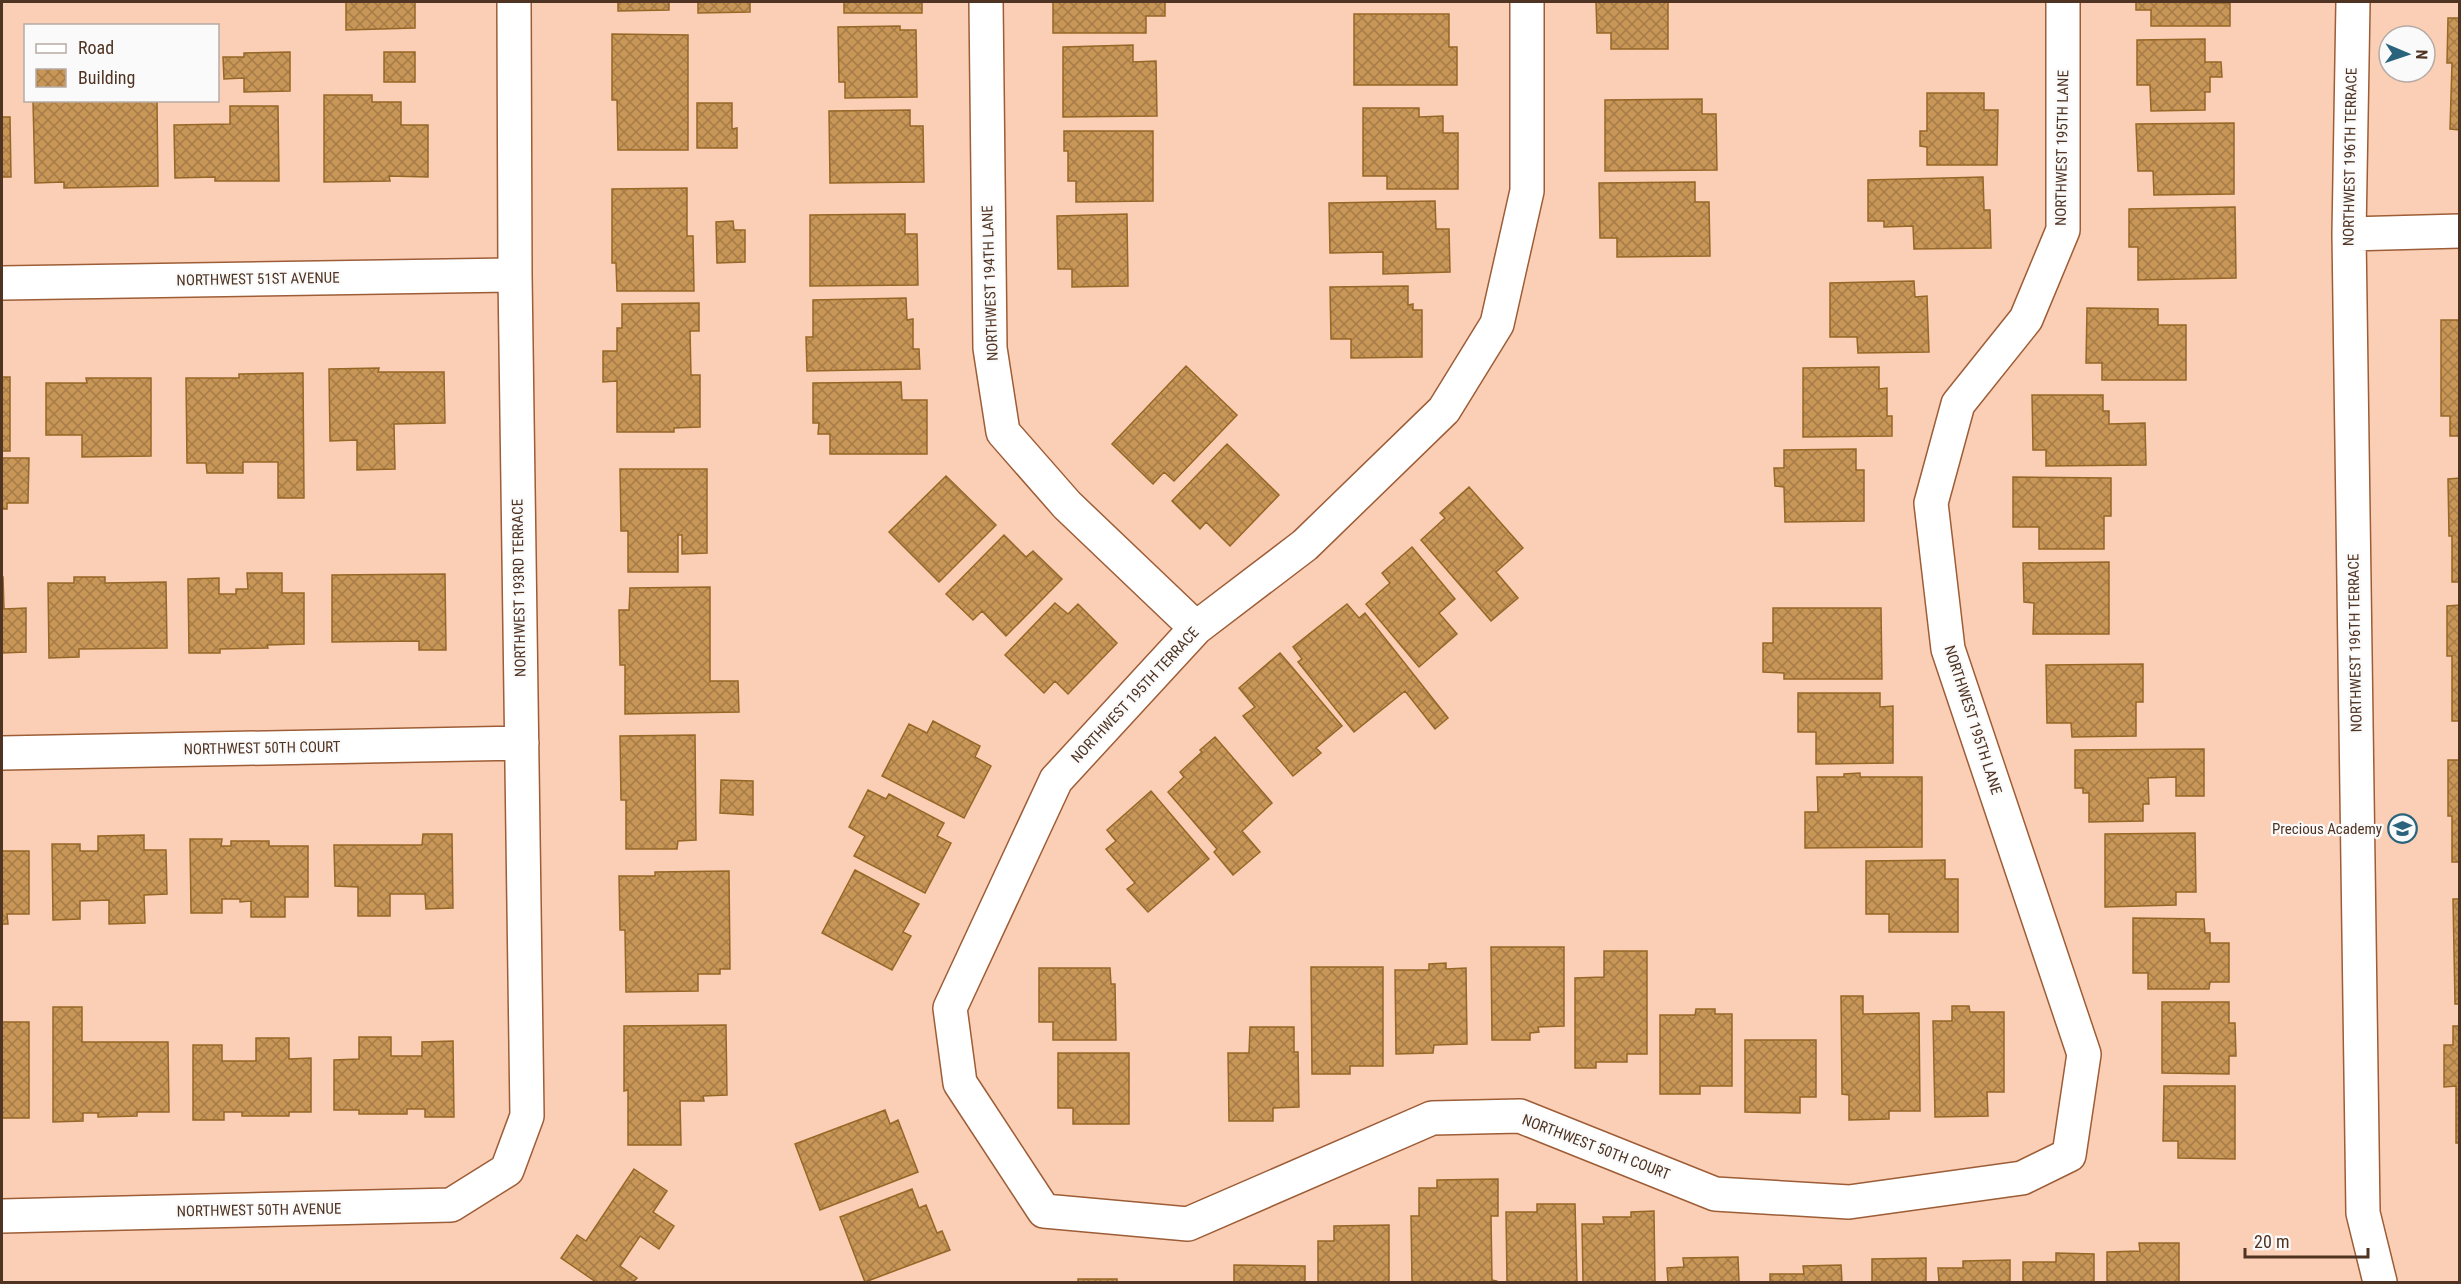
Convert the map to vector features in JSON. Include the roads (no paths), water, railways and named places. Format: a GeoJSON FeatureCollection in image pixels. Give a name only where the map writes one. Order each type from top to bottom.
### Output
{"type":"FeatureCollection","features":[{"type":"Feature","properties":{"kind":"street","name":"NORTHWEST 193RD TERRACE"},"geometry":{"type":"LineString","coordinates":[[507,1170],[527,1116],[515,275],[514,2]]}},
{"type":"Feature","properties":{"kind":"street","name":"NORTHWEST 194TH LANE"},"geometry":{"type":"LineString","coordinates":[[986,2],[990,348],[1003,432],[1067,505],[1196,628]]}},
{"type":"Feature","properties":{"kind":"street","name":"NORTHWEST 195TH TERRACE"},"geometry":{"type":"LineString","coordinates":[[1044,1211],[960,1083],[950,1008],[1056,780],[1196,628],[1305,545],[1444,410],[1497,324],[1527,191],[1527,2]]}},
{"type":"Feature","properties":{"kind":"street","name":"NORTHWEST 195TH LANE"},"geometry":{"type":"LineString","coordinates":[[2022,1178],[2069,1155],[2084,1054],[1948,649],[1931,503],[1958,404],[2026,319],[2063,230],[2063,2]]}},
{"type":"Feature","properties":{"kind":"street","name":"NORTHWEST 196TH TERRACE"},"geometry":{"type":"LineString","coordinates":[[2353,2],[2349,234],[2363,1213],[2380,1282]]}},
{"type":"Feature","properties":{"kind":"street"},"geometry":{"type":"LineString","coordinates":[[2349,234],[2460,231]]}},
{"type":"Feature","properties":{"kind":"street","name":"NORTHWEST 51ST AVENUE"},"geometry":{"type":"LineString","coordinates":[[2,283],[515,275]]}},
{"type":"Feature","properties":{"kind":"street","name":"NORTHWEST 50TH COURT"},"geometry":{"type":"LineString","coordinates":[[2,753],[522,743]]}},
{"type":"Feature","properties":{"kind":"street","name":"NORTHWEST 50TH COURT"},"geometry":{"type":"LineString","coordinates":[[1044,1211],[1188,1224],[1432,1118],[1520,1116],[1715,1194],[1849,1202],[2022,1178]]}},
{"type":"Feature","properties":{"kind":"street","name":"NORTHWEST 50TH AVENUE"},"geometry":{"type":"LineString","coordinates":[[2,1216],[451,1205],[507,1170]]}},
{"type":"Feature","properties":{"kind":"place","name":"Precious Academy"},"geometry":{"type":"Point","coordinates":[2403,829]}}]}
